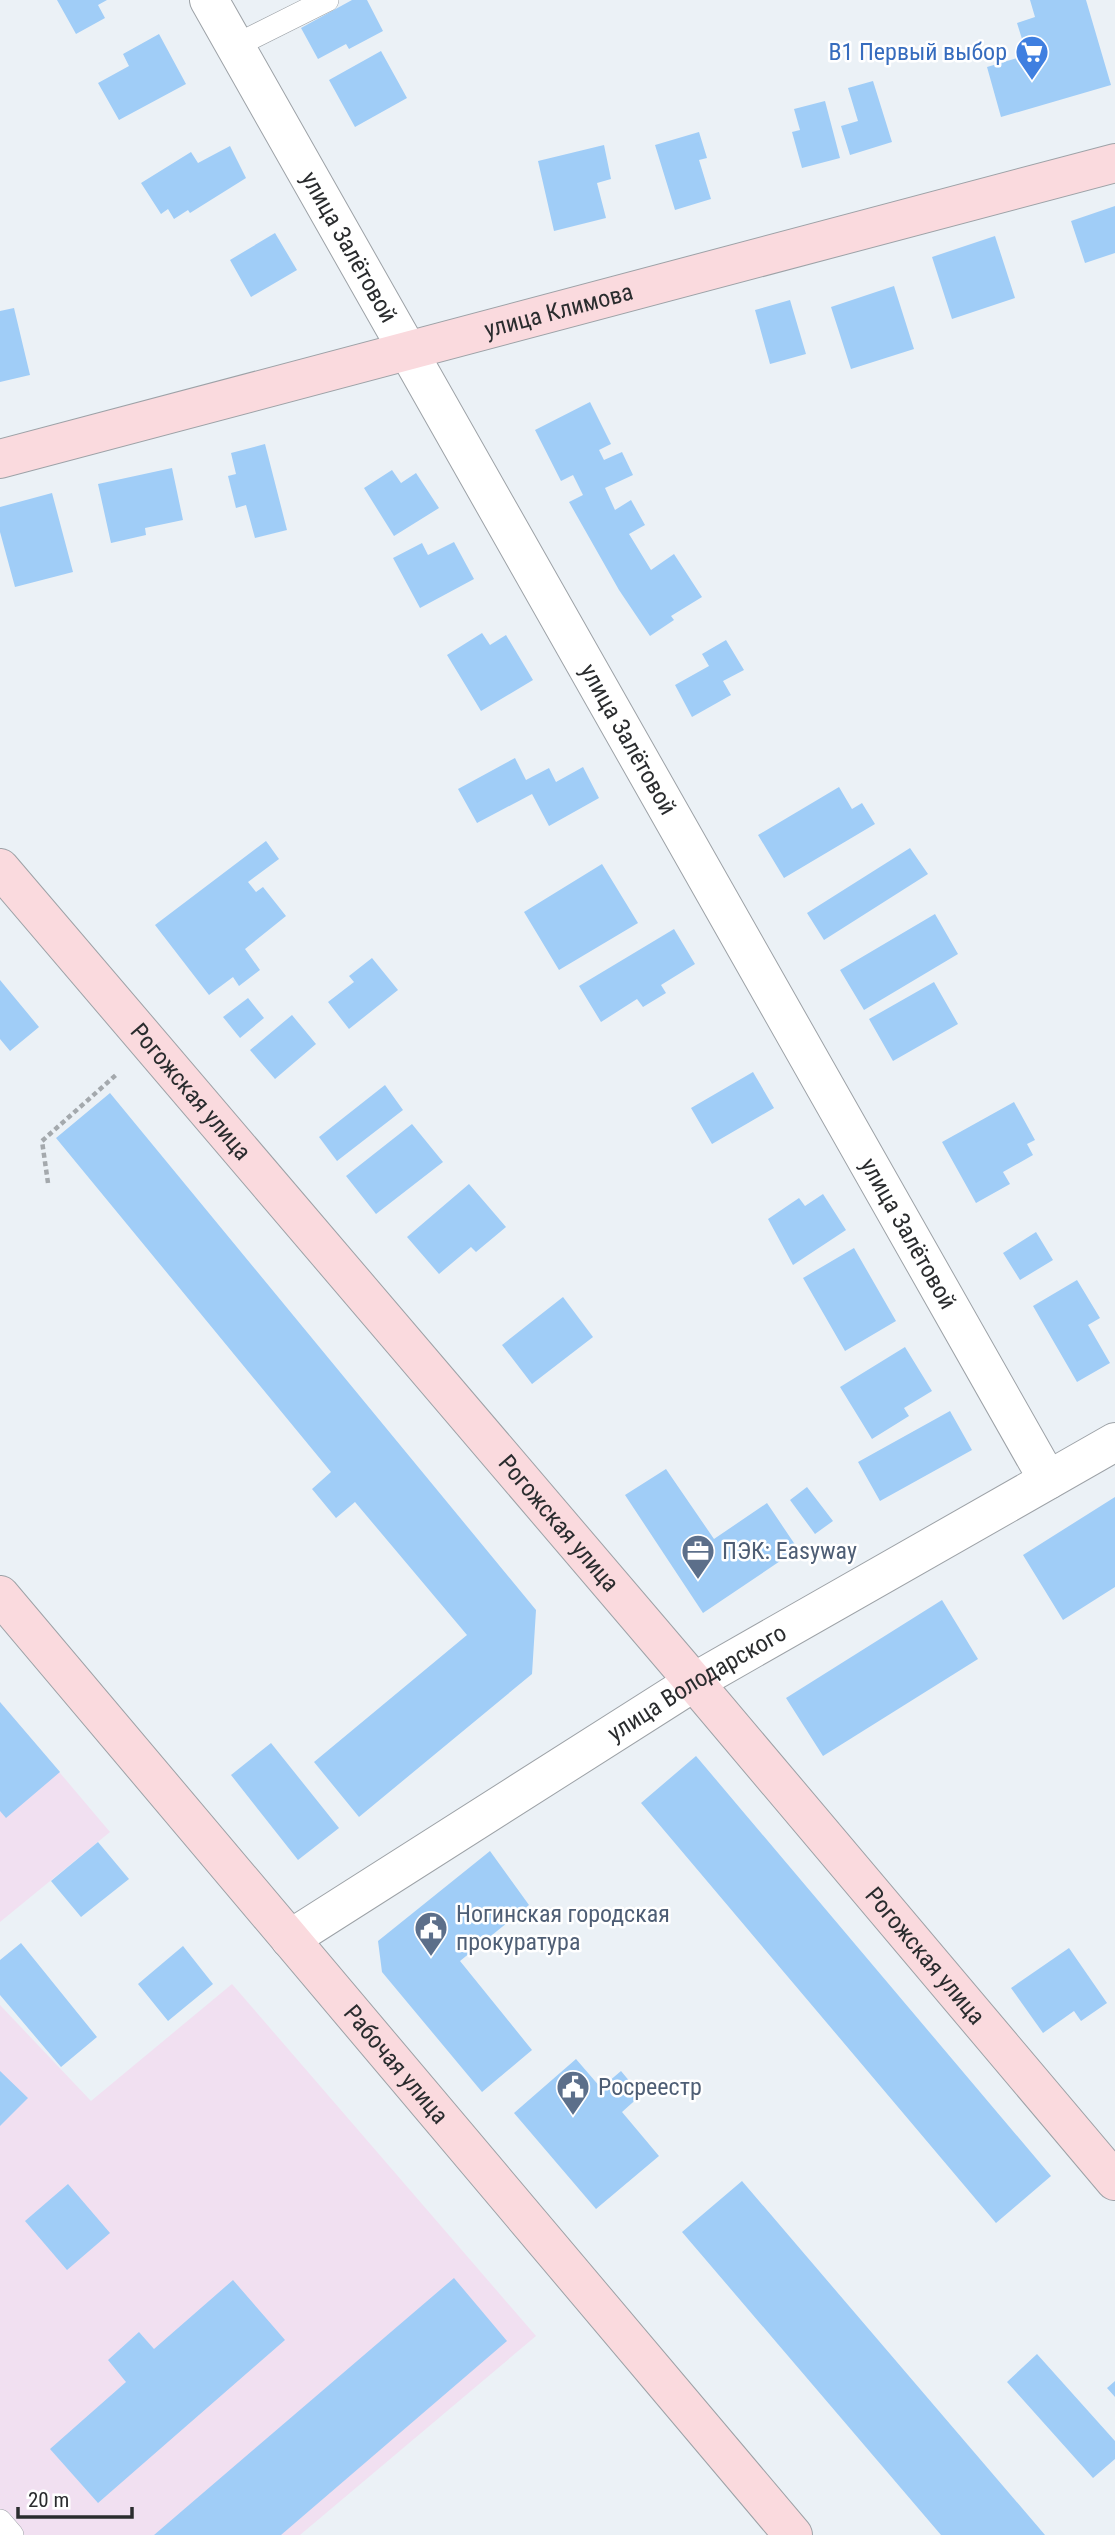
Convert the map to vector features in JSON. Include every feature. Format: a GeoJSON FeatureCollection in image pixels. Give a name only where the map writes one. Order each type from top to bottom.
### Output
{"type":"FeatureCollection","features":[{"type":"Feature","properties":{"kind":"main road","name":"улица Климова"},"geometry":{"type":"LineString","coordinates":[[0,459],[1115,163]]}},
{"type":"Feature","properties":{"kind":"main road","name":"Рогожская улица"},"geometry":{"type":"LineString","coordinates":[[0,869],[694,1682],[1115,2181]]}},
{"type":"Feature","properties":{"kind":"main road","name":"Рабочая улица"},"geometry":{"type":"LineString","coordinates":[[0,1595],[793,2535]]}},
{"type":"Feature","properties":{"kind":"street","name":"улица Залётовой"},"geometry":{"type":"LineString","coordinates":[[209,0],[1048,1480]]}},
{"type":"Feature","properties":{"kind":"street","name":"улица Володарского"},"geometry":{"type":"LineString","coordinates":[[290,1939],[694,1682],[1115,1442]]}},
{"type":"Feature","properties":{"kind":"lane"},"geometry":{"type":"LineString","coordinates":[[235,46],[327,0]]}},
{"type":"Feature","properties":{"kind":"lane"},"geometry":{"type":"LineString","coordinates":[[0,2521],[12,2535]]}},
{"type":"Feature","properties":{"kind":"path"},"geometry":{"type":"LineString","coordinates":[[48,1183],[42,1141],[117,1074]]}},
{"type":"Feature","properties":{"kind":"shaded area"},"geometry":{"type":"Polygon","coordinates":[[[0,1702],[110,1832],[0,1922],[0,1702]]]}},
{"type":"Feature","properties":{"kind":"shaded area"},"geometry":{"type":"Polygon","coordinates":[[[232,1984],[536,2336],[300,2535],[0,2535],[0,2005],[91,2101],[232,1984]]]}},
{"type":"Feature","properties":{"kind":"building"},"geometry":{"type":"Polygon","coordinates":[[[57,0],[107,0],[98,5],[105,18],[76,34],[57,0]]]}},
{"type":"Feature","properties":{"kind":"building"},"geometry":{"type":"Polygon","coordinates":[[[352,0],[367,0],[383,31],[349,49],[346,44],[318,59],[301,28],[352,0]]]}},
{"type":"Feature","properties":{"kind":"building"},"geometry":{"type":"Polygon","coordinates":[[[1030,0],[1086,0],[1111,85],[1001,117],[987,67],[1027,55],[1017,23],[1035,17],[1030,0]]]}},
{"type":"Feature","properties":{"kind":"building"},"geometry":{"type":"Polygon","coordinates":[[[159,34],[186,84],[119,120],[98,83],[129,66],[123,54],[159,34]]]}},
{"type":"Feature","properties":{"kind":"building"},"geometry":{"type":"Polygon","coordinates":[[[381,51],[407,98],[355,127],[329,80],[381,51]]]}},
{"type":"Feature","properties":{"kind":"building"},"geometry":{"type":"Polygon","coordinates":[[[873,81],[892,142],[850,155],[841,126],[858,121],[848,88],[873,81]]]}},
{"type":"Feature","properties":{"kind":"building"},"geometry":{"type":"Polygon","coordinates":[[[825,101],[840,158],[802,168],[792,132],[800,130],[794,109],[825,101]]]}},
{"type":"Feature","properties":{"kind":"building"},"geometry":{"type":"Polygon","coordinates":[[[699,132],[707,158],[699,160],[711,199],[675,210],[655,145],[699,132]]]}},
{"type":"Feature","properties":{"kind":"building"},"geometry":{"type":"Polygon","coordinates":[[[604,145],[611,179],[597,183],[606,218],[554,231],[538,161],[604,145]]]}},
{"type":"Feature","properties":{"kind":"building"},"geometry":{"type":"Polygon","coordinates":[[[230,146],[246,178],[190,213],[188,210],[174,219],[168,209],[161,214],[141,183],[191,152],[198,163],[230,146]]]}},
{"type":"Feature","properties":{"kind":"building"},"geometry":{"type":"Polygon","coordinates":[[[1115,206],[1115,253],[1085,263],[1071,221],[1115,206]]]}},
{"type":"Feature","properties":{"kind":"building"},"geometry":{"type":"Polygon","coordinates":[[[275,233],[297,270],[251,297],[230,260],[275,233]]]}},
{"type":"Feature","properties":{"kind":"building"},"geometry":{"type":"Polygon","coordinates":[[[995,236],[1015,298],[952,319],[932,257],[995,236]]]}},
{"type":"Feature","properties":{"kind":"building"},"geometry":{"type":"Polygon","coordinates":[[[894,286],[914,349],[851,369],[831,307],[894,286]]]}},
{"type":"Feature","properties":{"kind":"building"},"geometry":{"type":"Polygon","coordinates":[[[790,300],[806,354],[770,364],[755,310],[790,300]]]}},
{"type":"Feature","properties":{"kind":"building"},"geometry":{"type":"Polygon","coordinates":[[[14,308],[30,375],[0,382],[0,311],[14,308]]]}},
{"type":"Feature","properties":{"kind":"building"},"geometry":{"type":"Polygon","coordinates":[[[590,402],[611,444],[599,450],[604,460],[622,452],[633,475],[605,488],[615,510],[631,500],[645,525],[629,534],[651,570],[674,554],[702,597],[671,616],[674,620],[650,636],[619,590],[569,502],[583,495],[573,475],[561,481],[535,430],[590,402]]]}},
{"type":"Feature","properties":{"kind":"building"},"geometry":{"type":"Polygon","coordinates":[[[265,444],[287,530],[255,538],[246,505],[236,508],[228,476],[236,474],[231,453],[265,444]]]}},
{"type":"Feature","properties":{"kind":"building"},"geometry":{"type":"Polygon","coordinates":[[[172,468],[183,520],[145,528],[146,535],[111,543],[98,484],[172,468]]]}},
{"type":"Feature","properties":{"kind":"building"},"geometry":{"type":"Polygon","coordinates":[[[392,470],[401,483],[416,473],[439,508],[394,536],[364,488],[392,470]]]}},
{"type":"Feature","properties":{"kind":"building"},"geometry":{"type":"Polygon","coordinates":[[[52,493],[73,572],[15,587],[0,532],[0,507],[52,493]]]}},
{"type":"Feature","properties":{"kind":"building"},"geometry":{"type":"Polygon","coordinates":[[[454,542],[474,579],[420,608],[393,558],[422,543],[428,555],[454,542]]]}},
{"type":"Feature","properties":{"kind":"building"},"geometry":{"type":"Polygon","coordinates":[[[482,633],[490,645],[506,635],[533,680],[481,711],[447,655],[482,633]]]}},
{"type":"Feature","properties":{"kind":"building"},"geometry":{"type":"Polygon","coordinates":[[[726,640],[744,670],[723,681],[731,695],[692,717],[675,685],[709,666],[702,654],[726,640]]]}},
{"type":"Feature","properties":{"kind":"building"},"geometry":{"type":"Polygon","coordinates":[[[515,758],[526,780],[549,768],[556,782],[583,767],[599,798],[549,826],[532,794],[477,823],[458,789],[515,758]]]}},
{"type":"Feature","properties":{"kind":"building"},"geometry":{"type":"Polygon","coordinates":[[[839,787],[852,809],[862,803],[875,824],[784,878],[758,835],[839,787]]]}},
{"type":"Feature","properties":{"kind":"building"},"geometry":{"type":"Polygon","coordinates":[[[266,841],[279,859],[248,882],[256,892],[263,887],[286,916],[245,949],[260,970],[239,986],[233,977],[209,995],[155,925],[266,841]]]}},
{"type":"Feature","properties":{"kind":"building"},"geometry":{"type":"Polygon","coordinates":[[[910,848],[928,874],[824,940],[807,913],[910,848]]]}},
{"type":"Feature","properties":{"kind":"building"},"geometry":{"type":"Polygon","coordinates":[[[602,864],[638,923],[559,970],[524,912],[602,864]]]}},
{"type":"Feature","properties":{"kind":"building"},"geometry":{"type":"Polygon","coordinates":[[[935,914],[958,954],[864,1010],[840,970],[935,914]]]}},
{"type":"Feature","properties":{"kind":"building"},"geometry":{"type":"Polygon","coordinates":[[[674,929],[695,964],[661,985],[666,993],[643,1007],[637,999],[601,1022],[579,986],[674,929]]]}},
{"type":"Feature","properties":{"kind":"building"},"geometry":{"type":"Polygon","coordinates":[[[372,958],[398,990],[349,1029],[328,1002],[354,982],[349,976],[372,958]]]}},
{"type":"Feature","properties":{"kind":"building"},"geometry":{"type":"Polygon","coordinates":[[[0,980],[39,1027],[10,1051],[0,1039],[0,980]]]}},
{"type":"Feature","properties":{"kind":"building"},"geometry":{"type":"Polygon","coordinates":[[[934,982],[958,1024],[893,1061],[869,1019],[934,982]]]}},
{"type":"Feature","properties":{"kind":"building"},"geometry":{"type":"Polygon","coordinates":[[[248,998],[264,1018],[240,1038],[223,1017],[248,998]]]}},
{"type":"Feature","properties":{"kind":"building"},"geometry":{"type":"Polygon","coordinates":[[[292,1015],[316,1044],[275,1079],[250,1050],[292,1015]]]}},
{"type":"Feature","properties":{"kind":"building"},"geometry":{"type":"Polygon","coordinates":[[[753,1072],[774,1108],[712,1144],[691,1108],[753,1072]]]}},
{"type":"Feature","properties":{"kind":"building"},"geometry":{"type":"Polygon","coordinates":[[[385,1085],[403,1110],[337,1161],[319,1137],[385,1085]]]}},
{"type":"Feature","properties":{"kind":"building"},"geometry":{"type":"Polygon","coordinates":[[[110,1093],[536,1610],[532,1674],[359,1817],[314,1762],[467,1635],[355,1502],[336,1518],[312,1489],[331,1472],[56,1138],[110,1093]]]}},
{"type":"Feature","properties":{"kind":"building"},"geometry":{"type":"Polygon","coordinates":[[[1014,1102],[1035,1140],[1027,1144],[1033,1155],[1003,1172],[1010,1184],[976,1203],[942,1142],[1014,1102]]]}},
{"type":"Feature","properties":{"kind":"building"},"geometry":{"type":"Polygon","coordinates":[[[412,1124],[443,1162],[376,1214],[346,1176],[412,1124]]]}},
{"type":"Feature","properties":{"kind":"building"},"geometry":{"type":"Polygon","coordinates":[[[469,1184],[506,1227],[476,1252],[471,1247],[439,1274],[407,1237],[469,1184]]]}},
{"type":"Feature","properties":{"kind":"building"},"geometry":{"type":"Polygon","coordinates":[[[823,1194],[846,1230],[793,1265],[768,1219],[799,1198],[805,1206],[823,1194]]]}},
{"type":"Feature","properties":{"kind":"building"},"geometry":{"type":"Polygon","coordinates":[[[1036,1232],[1053,1260],[1020,1280],[1003,1253],[1036,1232]]]}},
{"type":"Feature","properties":{"kind":"building"},"geometry":{"type":"Polygon","coordinates":[[[854,1248],[896,1321],[845,1351],[803,1278],[854,1248]]]}},
{"type":"Feature","properties":{"kind":"building"},"geometry":{"type":"Polygon","coordinates":[[[1077,1280],[1100,1318],[1088,1325],[1110,1363],[1077,1382],[1033,1306],[1077,1280]]]}},
{"type":"Feature","properties":{"kind":"building"},"geometry":{"type":"Polygon","coordinates":[[[563,1297],[593,1337],[532,1384],[502,1345],[563,1297]]]}},
{"type":"Feature","properties":{"kind":"building"},"geometry":{"type":"Polygon","coordinates":[[[905,1347],[932,1391],[904,1408],[909,1416],[872,1439],[840,1387],[905,1347]]]}},
{"type":"Feature","properties":{"kind":"building"},"geometry":{"type":"Polygon","coordinates":[[[950,1411],[972,1450],[880,1501],[858,1462],[950,1411]]]}},
{"type":"Feature","properties":{"kind":"building"},"geometry":{"type":"Polygon","coordinates":[[[666,1469],[714,1539],[767,1503],[798,1549],[703,1613],[625,1495],[666,1469]]]}},
{"type":"Feature","properties":{"kind":"building"},"geometry":{"type":"Polygon","coordinates":[[[807,1487],[833,1521],[815,1534],[790,1500],[807,1487]]]}},
{"type":"Feature","properties":{"kind":"building"},"geometry":{"type":"Polygon","coordinates":[[[1115,1497],[1115,1587],[1063,1620],[1023,1555],[1115,1497]]]}},
{"type":"Feature","properties":{"kind":"building"},"geometry":{"type":"Polygon","coordinates":[[[942,1600],[978,1659],[823,1756],[786,1698],[942,1600]]]}},
{"type":"Feature","properties":{"kind":"building"},"geometry":{"type":"Polygon","coordinates":[[[0,1702],[60,1772],[6,1818],[0,1811],[0,1702]]]}},
{"type":"Feature","properties":{"kind":"building"},"geometry":{"type":"Polygon","coordinates":[[[271,1743],[339,1828],[298,1860],[231,1775],[271,1743]]]}},
{"type":"Feature","properties":{"kind":"building"},"geometry":{"type":"Polygon","coordinates":[[[696,1756],[1051,2176],[996,2223],[641,1803],[696,1756]]]}},
{"type":"Feature","properties":{"kind":"building"},"geometry":{"type":"Polygon","coordinates":[[[98,1842],[129,1879],[81,1917],[51,1881],[98,1842]]]}},
{"type":"Feature","properties":{"kind":"building"},"geometry":{"type":"Polygon","coordinates":[[[490,1851],[529,1905],[460,1961],[532,2050],[482,2092],[382,1972],[378,1941],[490,1851]]]}},
{"type":"Feature","properties":{"kind":"building"},"geometry":{"type":"Polygon","coordinates":[[[21,1943],[97,2037],[61,2067],[0,1995],[0,1960],[21,1943]]]}},
{"type":"Feature","properties":{"kind":"building"},"geometry":{"type":"Polygon","coordinates":[[[183,1946],[213,1984],[168,2021],[138,1984],[183,1946]]]}},
{"type":"Feature","properties":{"kind":"building"},"geometry":{"type":"Polygon","coordinates":[[[1069,1948],[1107,2003],[1081,2021],[1074,2011],[1043,2033],[1011,1988],[1069,1948]]]}},
{"type":"Feature","properties":{"kind":"building"},"geometry":{"type":"Polygon","coordinates":[[[576,2059],[601,2088],[621,2071],[641,2095],[622,2112],[659,2156],[596,2209],[514,2113],[576,2059]]]}},
{"type":"Feature","properties":{"kind":"building"},"geometry":{"type":"Polygon","coordinates":[[[0,2071],[28,2098],[0,2126],[0,2071]]]}},
{"type":"Feature","properties":{"kind":"building"},"geometry":{"type":"Polygon","coordinates":[[[742,2181],[1045,2535],[941,2535],[682,2232],[742,2181]]]}},
{"type":"Feature","properties":{"kind":"building"},"geometry":{"type":"Polygon","coordinates":[[[68,2184],[110,2233],[67,2270],[25,2221],[68,2184]]]}},
{"type":"Feature","properties":{"kind":"building"},"geometry":{"type":"Polygon","coordinates":[[[454,2278],[507,2341],[281,2535],[154,2535],[454,2278]]]}},
{"type":"Feature","properties":{"kind":"building"},"geometry":{"type":"Polygon","coordinates":[[[233,2280],[285,2340],[98,2503],[50,2449],[126,2382],[108,2360],[139,2332],[154,2349],[233,2280]]]}},
{"type":"Feature","properties":{"kind":"building"},"geometry":{"type":"Polygon","coordinates":[[[1037,2354],[1115,2441],[1115,2459],[1093,2478],[1007,2382],[1037,2354]]]}},
{"type":"Feature","properties":{"kind":"building"},"geometry":{"type":"Polygon","coordinates":[[[1115,2381],[1115,2397],[1107,2388],[1115,2381]]]}},
{"type":"Feature","properties":{"kind":"place","name":"В1 Первый выбор"},"geometry":{"type":"Point","coordinates":[1032,82]}},
{"type":"Feature","properties":{"kind":"place","name":"ПЭК: Easyway"},"geometry":{"type":"Point","coordinates":[698,1581]}},
{"type":"Feature","properties":{"kind":"place","name":"Ногинская городская прокуратура"},"geometry":{"type":"Point","coordinates":[431,1958]}},
{"type":"Feature","properties":{"kind":"place","name":"Росреестр"},"geometry":{"type":"Point","coordinates":[573,2117]}}]}
